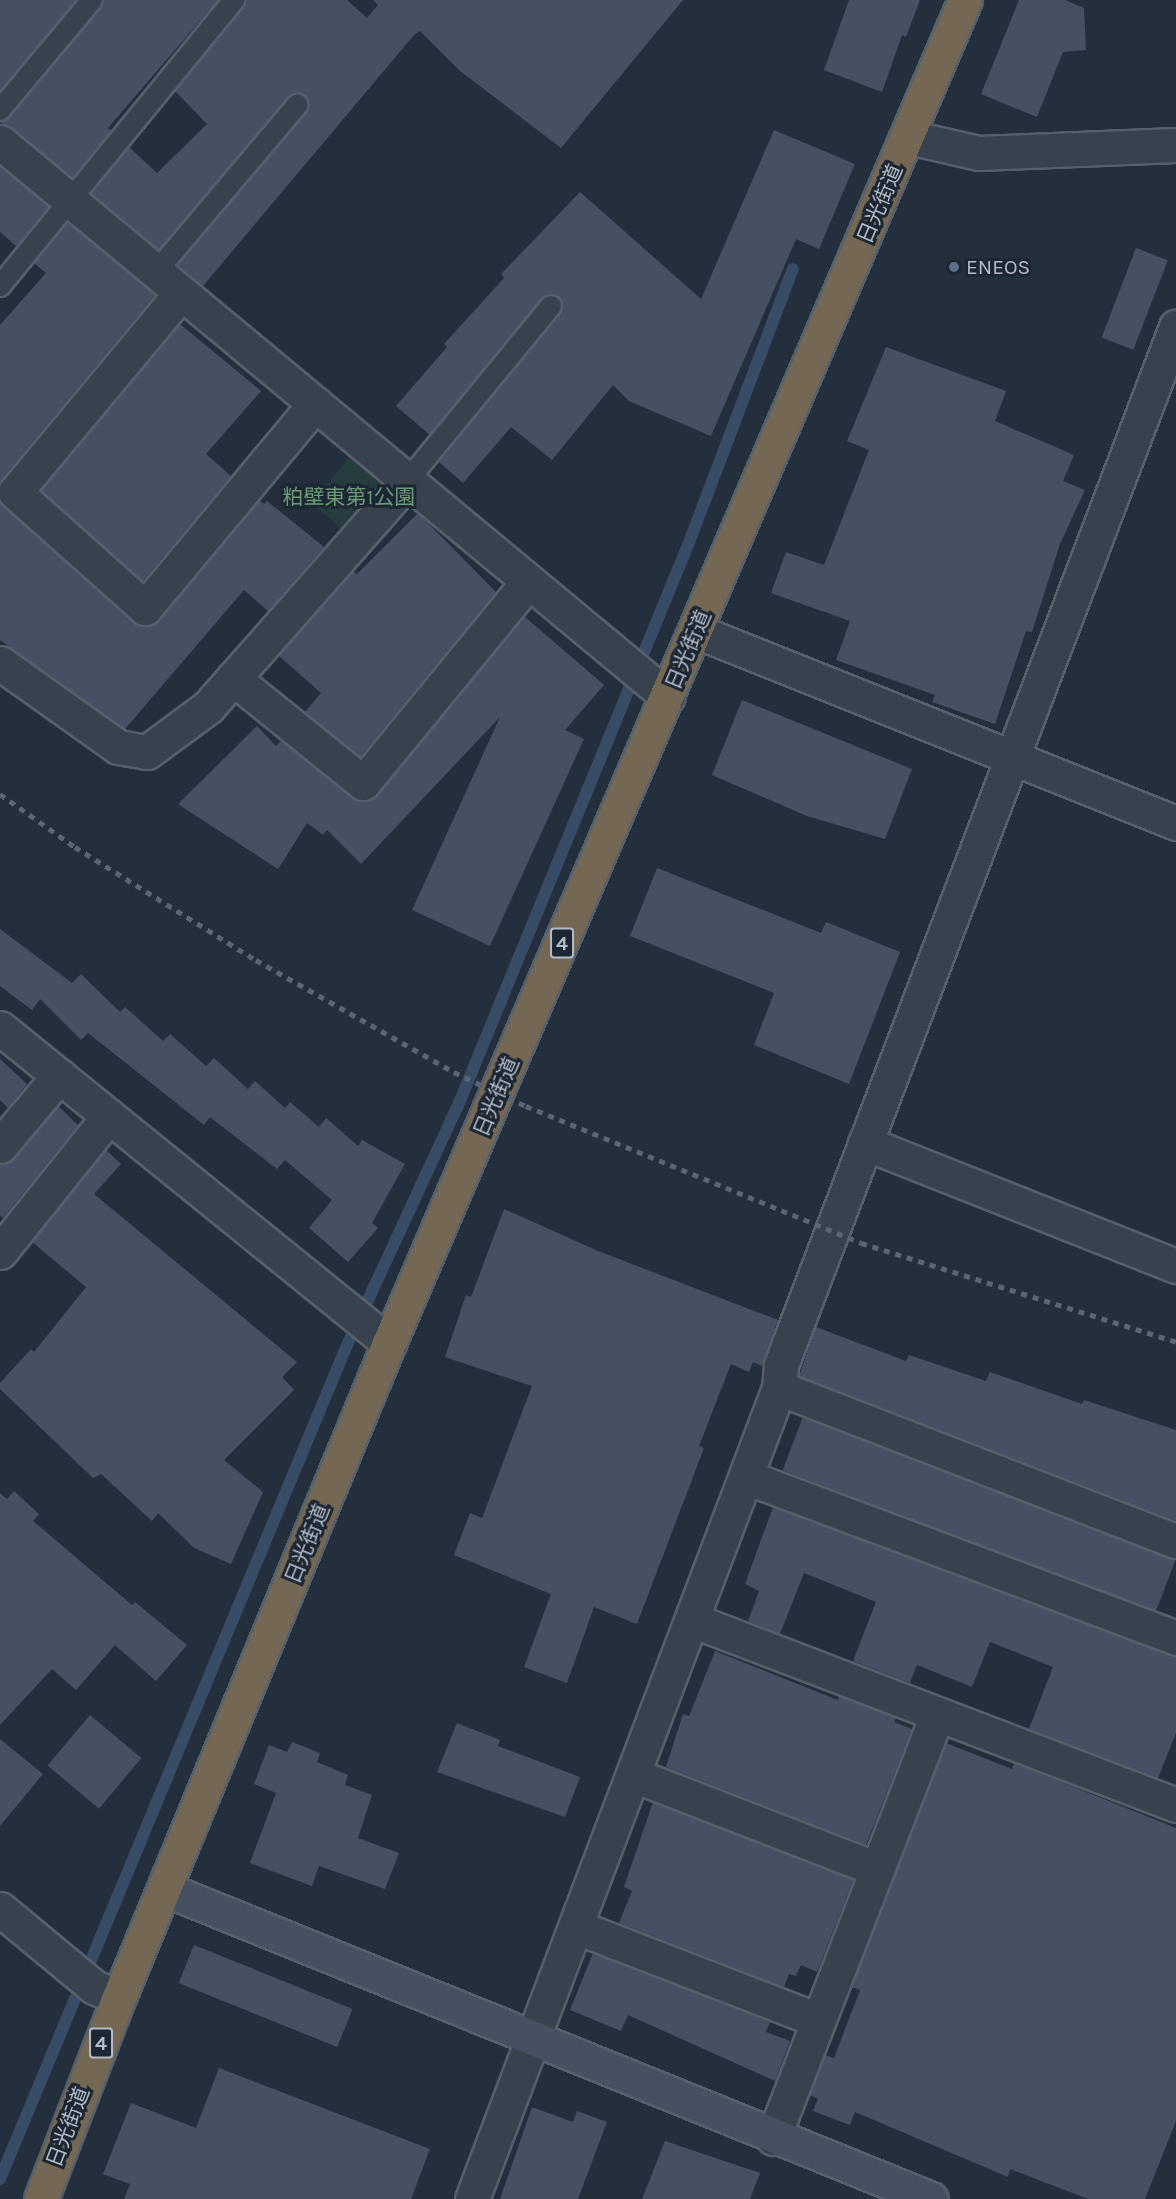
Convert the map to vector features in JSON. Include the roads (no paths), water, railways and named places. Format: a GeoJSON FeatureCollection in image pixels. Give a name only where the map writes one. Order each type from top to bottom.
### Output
{"type":"FeatureCollection","features":[{"type":"Feature","properties":{"kind":"highway","name":"日光街道"},"geometry":{"type":"LineString","coordinates":[[41,2199],[118,1997],[165,1889],[389,1343],[909,137],[965,0]]}},
{"type":"Feature","properties":{"kind":"street"},"geometry":{"type":"LineString","coordinates":[[909,137],[979,153],[1176,145]]}},
{"type":"Feature","properties":{"kind":"street"},"geometry":{"type":"LineString","coordinates":[[0,142],[668,696]]}},
{"type":"Feature","properties":{"kind":"street"},"geometry":{"type":"LineString","coordinates":[[181,293],[15,492],[145,608],[315,404]]}},
{"type":"Feature","properties":{"kind":"street"},"geometry":{"type":"LineString","coordinates":[[472,2199],[534,2041],[779,1388],[781,1365],[1176,327]]}},
{"type":"Feature","properties":{"kind":"street"},"geometry":{"type":"LineString","coordinates":[[0,663],[117,747],[147,752],[208,707],[408,480]]}},
{"type":"Feature","properties":{"kind":"street"},"geometry":{"type":"LineString","coordinates":[[233,678],[363,783],[529,581]]}},
{"type":"Feature","properties":{"kind":"street"},"geometry":{"type":"LineString","coordinates":[[696,631],[1176,823]]}},
{"type":"Feature","properties":{"kind":"street"},"geometry":{"type":"LineString","coordinates":[[0,1028],[389,1343]]}},
{"type":"Feature","properties":{"kind":"street"},"geometry":{"type":"LineString","coordinates":[[0,1146],[59,1076]]}},
{"type":"Feature","properties":{"kind":"street"},"geometry":{"type":"LineString","coordinates":[[0,1251],[109,1116]]}},
{"type":"Feature","properties":{"kind":"street"},"geometry":{"type":"LineString","coordinates":[[865,1143],[1176,1266]]}},
{"type":"Feature","properties":{"kind":"street"},"geometry":{"type":"LineString","coordinates":[[779,1388],[1176,1541]]}},
{"type":"Feature","properties":{"kind":"street"},"geometry":{"type":"LineString","coordinates":[[746,1477],[1176,1638]]}},
{"type":"Feature","properties":{"kind":"street"},"geometry":{"type":"LineString","coordinates":[[692,1620],[937,1715],[1174,1797]]}},
{"type":"Feature","properties":{"kind":"street"},"geometry":{"type":"LineString","coordinates":[[773,2138],[937,1715]]}},
{"type":"Feature","properties":{"kind":"street"},"geometry":{"type":"LineString","coordinates":[[634,1775],[876,1869]]}},
{"type":"Feature","properties":{"kind":"street"},"geometry":{"type":"LineString","coordinates":[[165,1889],[773,2138],[931,2199]]}},
{"type":"Feature","properties":{"kind":"street"},"geometry":{"type":"LineString","coordinates":[[0,1909],[94,1987],[118,1997]]}},
{"type":"Feature","properties":{"kind":"street"},"geometry":{"type":"LineString","coordinates":[[577,1927],[818,2020]]}},
{"type":"Feature","properties":{"kind":"lane"},"geometry":{"type":"LineString","coordinates":[[0,110],[92,0]]}},
{"type":"Feature","properties":{"kind":"lane"},"geometry":{"type":"LineString","coordinates":[[0,286],[234,0]]}},
{"type":"Feature","properties":{"kind":"lane"},"geometry":{"type":"LineString","coordinates":[[156,272],[297,105]]}},
{"type":"Feature","properties":{"kind":"lane"},"geometry":{"type":"LineString","coordinates":[[408,480],[551,306]]}},
{"type":"Feature","properties":{"kind":"waterway"},"geometry":{"type":"LineString","coordinates":[[0,2179],[344,1352],[457,1108],[688,545],[793,269]]}},
{"type":"Feature","properties":{"kind":"railway"},"geometry":{"type":"LineString","coordinates":[[0,794],[75,847],[256,960],[454,1072],[526,1106],[861,1243],[1176,1342]]}},
{"type":"Feature","properties":{"kind":"place","name":"ENEOS"},"geometry":{"type":"Point","coordinates":[954,267]}},
{"type":"Feature","properties":{"kind":"park label","name":"粕壁東第1公園"},"geometry":{"type":"Point","coordinates":[349,497]}}]}
